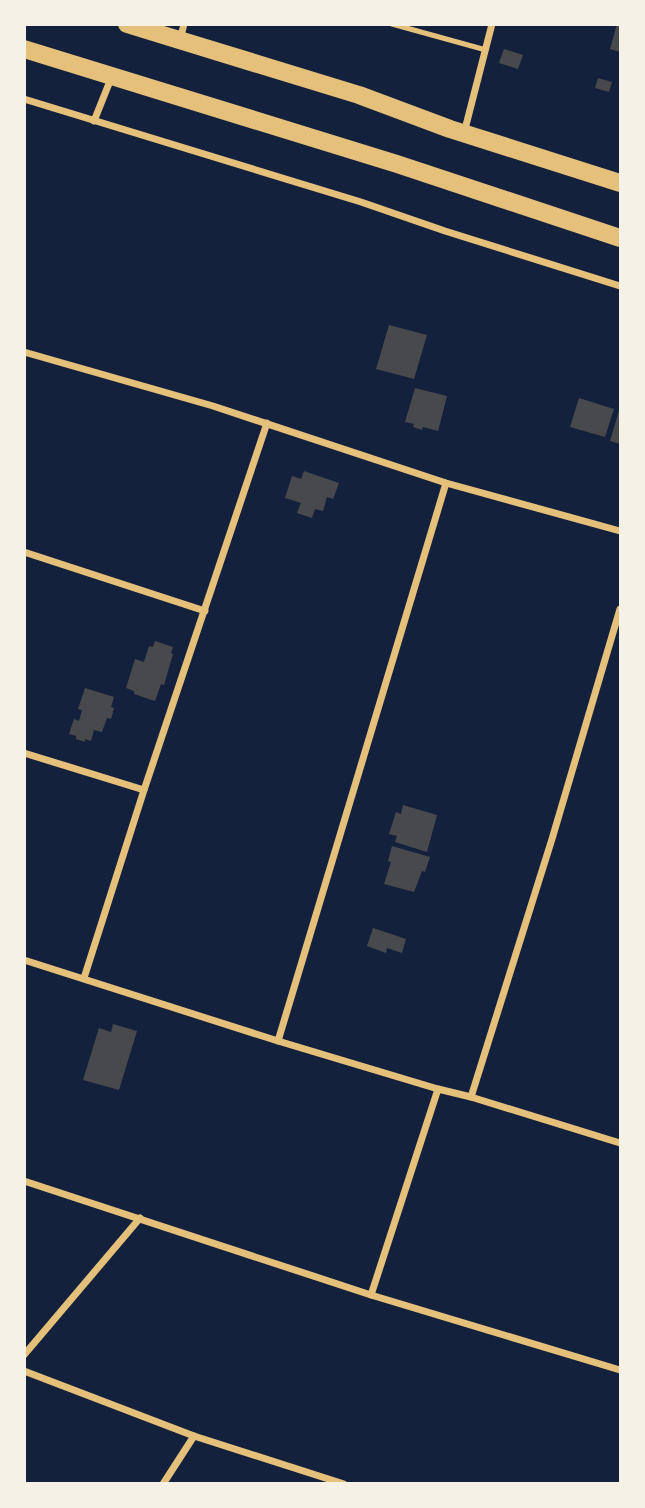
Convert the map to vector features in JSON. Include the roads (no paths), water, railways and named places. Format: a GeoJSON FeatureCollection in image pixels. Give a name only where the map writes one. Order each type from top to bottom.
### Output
{"type":"FeatureCollection","features":[{"type":"Feature","properties":{"kind":"main road"},"geometry":{"type":"LineString","coordinates":[[128,24],[182,33],[463,133],[621,183]]}},
{"type":"Feature","properties":{"kind":"main road"},"geometry":{"type":"LineString","coordinates":[[24,49],[397,164],[621,238]]}},
{"type":"Feature","properties":{"kind":"street"},"geometry":{"type":"LineString","coordinates":[[463,133],[492,24]]}},
{"type":"Feature","properties":{"kind":"street"},"geometry":{"type":"LineString","coordinates":[[94,121],[112,76]]}},
{"type":"Feature","properties":{"kind":"street"},"geometry":{"type":"LineString","coordinates":[[24,99],[361,202],[621,286]]}},
{"type":"Feature","properties":{"kind":"street"},"geometry":{"type":"LineString","coordinates":[[24,352],[267,423],[446,483],[621,531]]}},
{"type":"Feature","properties":{"kind":"street"},"geometry":{"type":"LineString","coordinates":[[84,978],[267,423]]}},
{"type":"Feature","properties":{"kind":"street"},"geometry":{"type":"LineString","coordinates":[[278,1041],[446,483]]}},
{"type":"Feature","properties":{"kind":"street"},"geometry":{"type":"LineString","coordinates":[[24,552],[205,611]]}},
{"type":"Feature","properties":{"kind":"street"},"geometry":{"type":"LineString","coordinates":[[471,1097],[621,609]]}},
{"type":"Feature","properties":{"kind":"street"},"geometry":{"type":"LineString","coordinates":[[24,754],[144,790]]}},
{"type":"Feature","properties":{"kind":"street"},"geometry":{"type":"LineString","coordinates":[[24,960],[278,1041],[621,1143]]}},
{"type":"Feature","properties":{"kind":"street"},"geometry":{"type":"LineString","coordinates":[[371,1295],[438,1088]]}},
{"type":"Feature","properties":{"kind":"street"},"geometry":{"type":"LineString","coordinates":[[24,1181],[371,1295],[621,1370]]}},
{"type":"Feature","properties":{"kind":"street"},"geometry":{"type":"LineString","coordinates":[[24,1354],[140,1218]]}},
{"type":"Feature","properties":{"kind":"street"},"geometry":{"type":"LineString","coordinates":[[24,1371],[194,1436],[344,1483]]}},
{"type":"Feature","properties":{"kind":"street"},"geometry":{"type":"LineString","coordinates":[[163,1483],[194,1436]]}},
{"type":"Feature","properties":{"kind":"lane"},"geometry":{"type":"LineString","coordinates":[[393,24],[486,50]]}}]}
